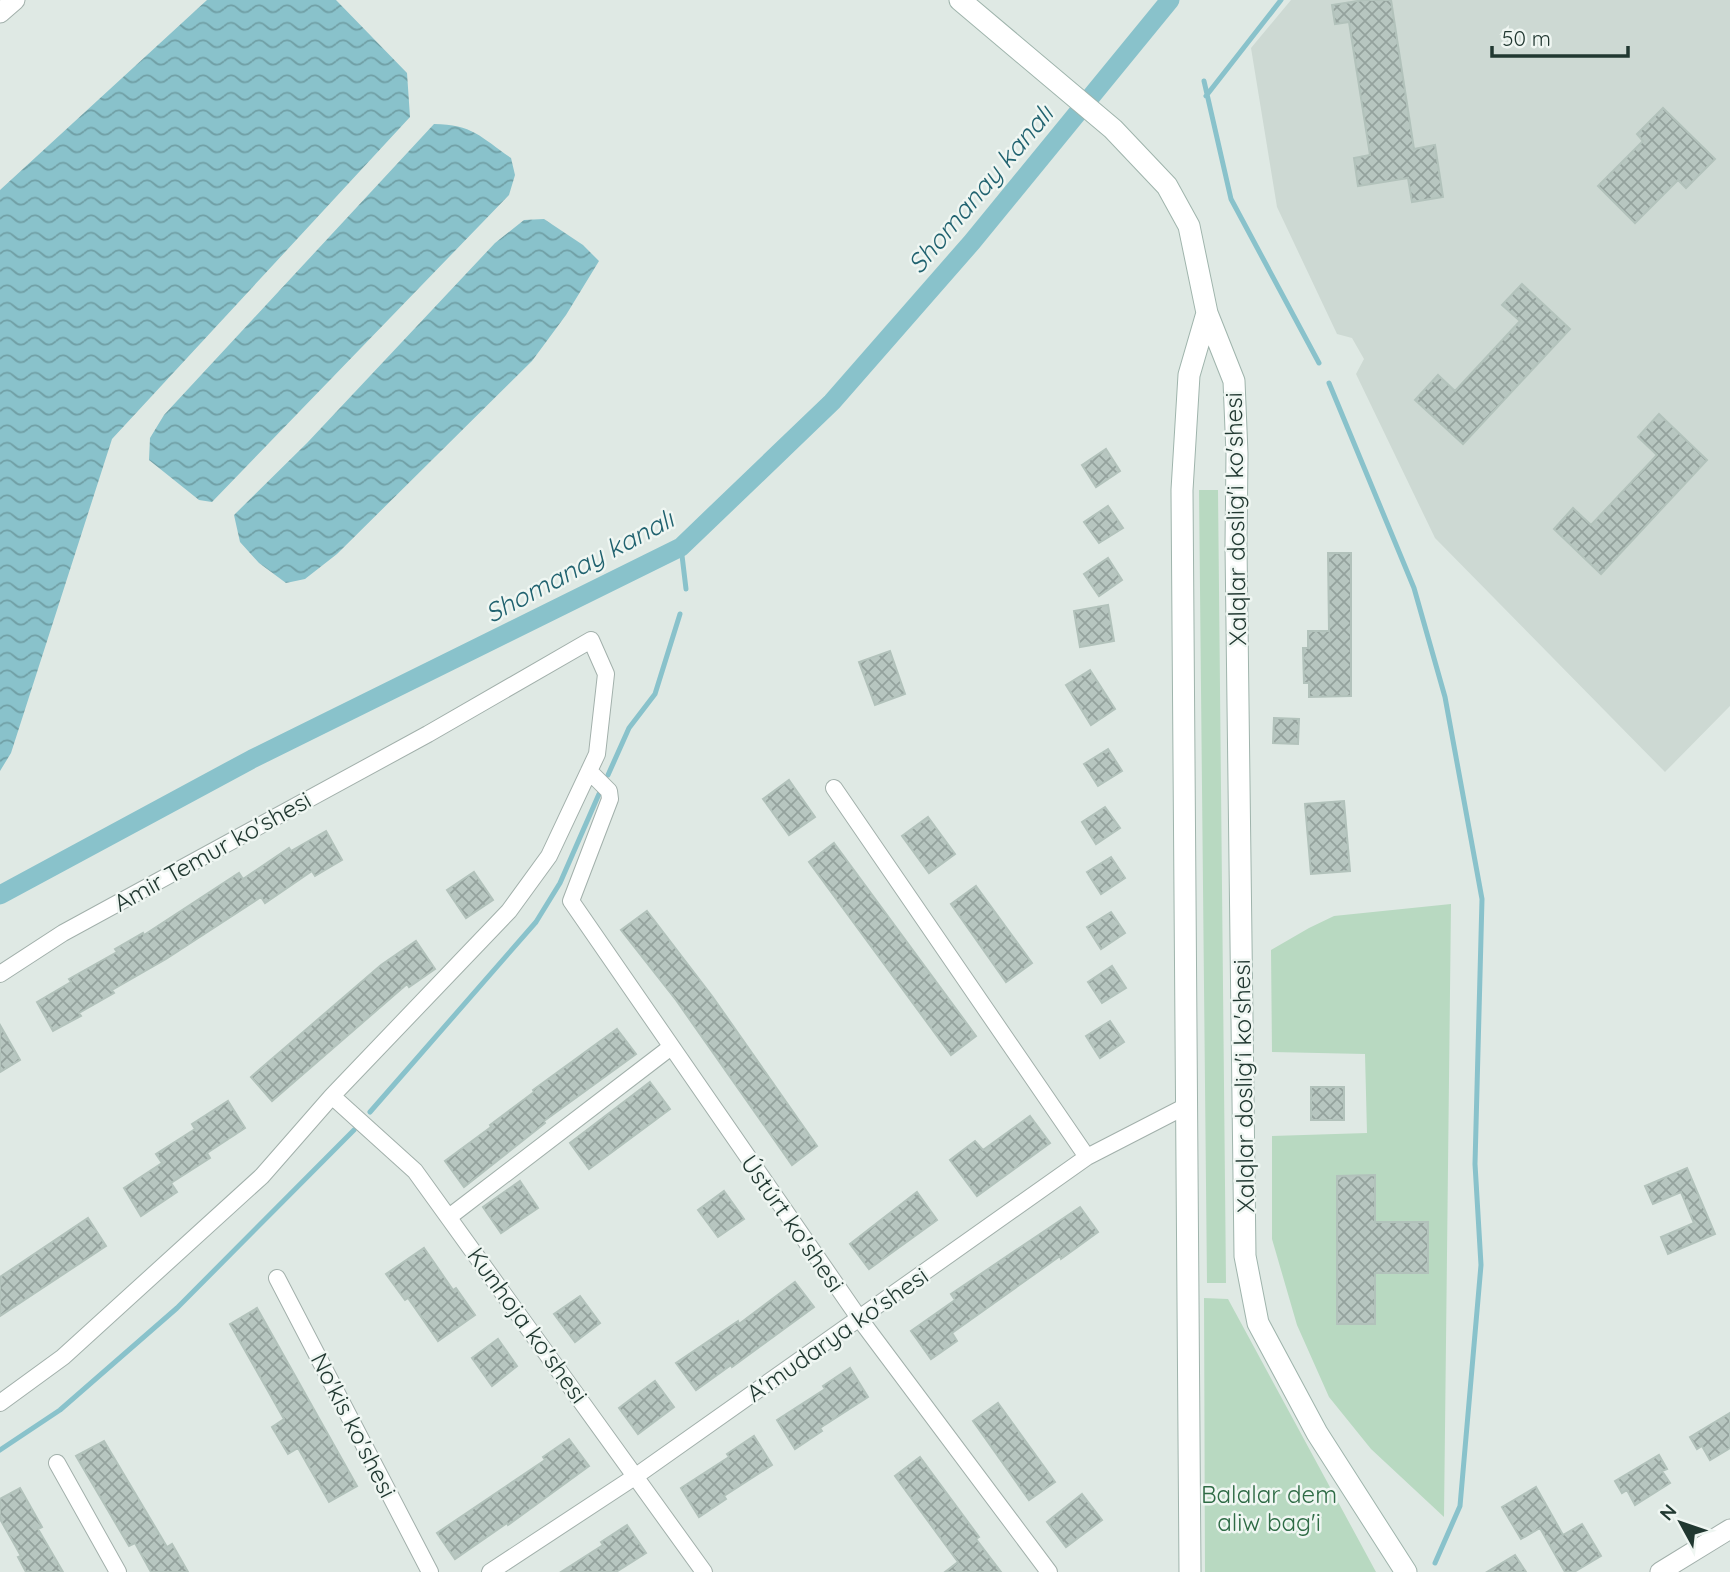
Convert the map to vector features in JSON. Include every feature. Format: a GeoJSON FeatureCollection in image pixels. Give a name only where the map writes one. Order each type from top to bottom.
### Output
{"type":"FeatureCollection","features":[{"type":"Feature","properties":{"kind":"main road"},"geometry":{"type":"LineString","coordinates":[[960,0],[1113,129],[1167,186],[1189,226],[1207,313]]}},
{"type":"Feature","properties":{"kind":"main road","name":"Xalqlar doslig'i ko'shesi"},"geometry":{"type":"LineString","coordinates":[[1190,1572],[1182,490],[1189,375],[1207,313]]}},
{"type":"Feature","properties":{"kind":"main road","name":"Xalqlar doslig'i ko'shesi"},"geometry":{"type":"LineString","coordinates":[[1207,313],[1234,381],[1237,454],[1245,1256],[1258,1323],[1317,1433],[1406,1572]]}},
{"type":"Feature","properties":{"kind":"street"},"geometry":{"type":"LineString","coordinates":[[0,13],[15,0]]}},
{"type":"Feature","properties":{"kind":"street","name":"Amir Temur ko'shesi"},"geometry":{"type":"LineString","coordinates":[[0,974],[63,933],[428,734],[591,640],[606,674],[597,754],[589,771]]}},
{"type":"Feature","properties":{"kind":"street"},"geometry":{"type":"LineString","coordinates":[[0,1403],[63,1357],[262,1176],[332,1096],[509,911],[548,856],[589,771]]}},
{"type":"Feature","properties":{"kind":"street","name":"Ústúrt ko'shesi"},"geometry":{"type":"LineString","coordinates":[[589,771],[608,791],[610,799],[571,901],[859,1318],[1049,1572]]}},
{"type":"Feature","properties":{"kind":"street"},"geometry":{"type":"LineString","coordinates":[[834,788],[1087,1157]]}},
{"type":"Feature","properties":{"kind":"street"},"geometry":{"type":"LineString","coordinates":[[449,1217],[671,1047]]}},
{"type":"Feature","properties":{"kind":"street","name":"Kunhoja ko'shesi"},"geometry":{"type":"LineString","coordinates":[[332,1096],[415,1171],[704,1572]]}},
{"type":"Feature","properties":{"kind":"street","name":"A'mudarya ko'shesi"},"geometry":{"type":"LineString","coordinates":[[490,1572],[636,1476],[1087,1157],[1188,1105]]}},
{"type":"Feature","properties":{"kind":"street","name":"No'kis ko'shesi"},"geometry":{"type":"LineString","coordinates":[[277,1279],[430,1572]]}},
{"type":"Feature","properties":{"kind":"street"},"geometry":{"type":"LineString","coordinates":[[57,1463],[118,1572]]}},
{"type":"Feature","properties":{"kind":"street"},"geometry":{"type":"LineString","coordinates":[[1660,1572],[1730,1529]]}},
{"type":"Feature","properties":{"kind":"shaded area"},"geometry":{"type":"Polygon","coordinates":[[[1291,0],[1730,0],[1730,706],[1665,772],[1435,538],[1356,374],[1364,359],[1352,338],[1337,334],[1277,207],[1251,48],[1291,0]]]}},
{"type":"Feature","properties":{"kind":"green space"},"geometry":{"type":"Polygon","coordinates":[[[1199,490],[1218,490],[1226,1283],[1207,1283],[1199,490]]]}},
{"type":"Feature","properties":{"kind":"green space"},"geometry":{"type":"Polygon","coordinates":[[[1451,904],[1444,1517],[1371,1449],[1329,1397],[1297,1325],[1272,1239],[1272,1136],[1367,1133],[1365,1054],[1272,1052],[1271,950],[1334,916],[1451,904]]]}},
{"type":"Feature","properties":{"kind":"green space","name":"Balalar dem aliw bag'i"},"geometry":{"type":"Polygon","coordinates":[[[1204,1298],[1228,1299],[1376,1572],[1205,1572],[1204,1298]]]}},
{"type":"Feature","properties":{"kind":"water"},"geometry":{"type":"Polygon","coordinates":[[[207,0],[336,0],[407,73],[410,117],[112,439],[11,753],[0,771],[0,190],[207,0]]]}},
{"type":"Feature","properties":{"kind":"water"},"geometry":{"type":"Polygon","coordinates":[[[434,124],[467,129],[511,158],[515,175],[509,195],[212,502],[199,500],[149,460],[150,438],[164,415],[434,124]]]}},
{"type":"Feature","properties":{"kind":"water"},"geometry":{"type":"Polygon","coordinates":[[[544,219],[583,245],[599,261],[566,315],[532,361],[337,554],[305,579],[286,583],[259,563],[240,542],[234,515],[307,443],[495,243],[524,220],[544,219]]]}},
{"type":"Feature","properties":{"kind":"building"},"geometry":{"type":"Polygon","coordinates":[[[1364,0],[1391,0],[1414,149],[1435,145],[1443,197],[1412,202],[1408,178],[1358,186],[1354,158],[1370,155],[1349,22],[1335,24],[1332,5],[1364,0]]]}},
{"type":"Feature","properties":{"kind":"building"},"geometry":{"type":"Polygon","coordinates":[[[1663,108],[1715,159],[1686,188],[1678,180],[1635,223],[1598,186],[1643,141],[1637,134],[1663,108]]]}},
{"type":"Feature","properties":{"kind":"building"},"geometry":{"type":"Polygon","coordinates":[[[1522,284],[1570,329],[1463,444],[1415,400],[1438,375],[1455,391],[1520,321],[1502,305],[1522,284]]]}},
{"type":"Feature","properties":{"kind":"building"},"geometry":{"type":"Polygon","coordinates":[[[1659,414],[1707,460],[1601,574],[1554,529],[1573,508],[1591,525],[1657,455],[1638,437],[1659,414]]]}},
{"type":"Feature","properties":{"kind":"building"},"geometry":{"type":"Polygon","coordinates":[[[1106,449],[1120,471],[1096,487],[1082,465],[1106,449]]]}},
{"type":"Feature","properties":{"kind":"building"},"geometry":{"type":"Polygon","coordinates":[[[1108,506],[1123,528],[1099,543],[1084,522],[1108,506]]]}},
{"type":"Feature","properties":{"kind":"building"},"geometry":{"type":"Polygon","coordinates":[[[1328,553],[1351,553],[1351,696],[1309,697],[1309,683],[1304,683],[1303,648],[1308,648],[1308,631],[1329,631],[1328,553]]]}},
{"type":"Feature","properties":{"kind":"building"},"geometry":{"type":"Polygon","coordinates":[[[1108,558],[1122,580],[1099,596],[1084,574],[1108,558]]]}},
{"type":"Feature","properties":{"kind":"building"},"geometry":{"type":"Polygon","coordinates":[[[1108,605],[1114,641],[1080,647],[1074,611],[1108,605]]]}},
{"type":"Feature","properties":{"kind":"building"},"geometry":{"type":"Polygon","coordinates":[[[890,651],[905,694],[875,705],[859,662],[890,651]]]}},
{"type":"Feature","properties":{"kind":"building"},"geometry":{"type":"Polygon","coordinates":[[[1090,670],[1115,709],[1091,725],[1066,685],[1090,670]]]}},
{"type":"Feature","properties":{"kind":"building"},"geometry":{"type":"Polygon","coordinates":[[[1274,718],[1299,719],[1298,744],[1273,743],[1274,718]]]}},
{"type":"Feature","properties":{"kind":"building"},"geometry":{"type":"Polygon","coordinates":[[[1108,749],[1122,771],[1098,786],[1084,764],[1108,749]]]}},
{"type":"Feature","properties":{"kind":"building"},"geometry":{"type":"Polygon","coordinates":[[[789,780],[815,817],[789,835],[763,799],[789,780]]]}},
{"type":"Feature","properties":{"kind":"building"},"geometry":{"type":"Polygon","coordinates":[[[1344,801],[1350,871],[1311,874],[1305,804],[1344,801]]]}},
{"type":"Feature","properties":{"kind":"building"},"geometry":{"type":"Polygon","coordinates":[[[1105,807],[1120,828],[1096,844],[1082,822],[1105,807]]]}},
{"type":"Feature","properties":{"kind":"building"},"geometry":{"type":"Polygon","coordinates":[[[928,817],[955,854],[929,873],[902,836],[928,817]]]}},
{"type":"Feature","properties":{"kind":"building"},"geometry":{"type":"Polygon","coordinates":[[[326,831],[342,860],[315,876],[312,871],[265,903],[261,897],[166,959],[112,990],[114,993],[79,1013],[81,1016],[53,1031],[37,1002],[71,982],[69,979],[117,952],[115,949],[143,933],[144,935],[239,873],[243,879],[289,848],[291,851],[326,831]]]}},
{"type":"Feature","properties":{"kind":"building"},"geometry":{"type":"Polygon","coordinates":[[[834,843],[976,1036],[951,1055],[809,862],[834,843]]]}},
{"type":"Feature","properties":{"kind":"building"},"geometry":{"type":"Polygon","coordinates":[[[1111,857],[1125,878],[1101,894],[1087,872],[1111,857]]]}},
{"type":"Feature","properties":{"kind":"building"},"geometry":{"type":"Polygon","coordinates":[[[474,872],[493,900],[466,918],[447,890],[474,872]]]}},
{"type":"Feature","properties":{"kind":"building"},"geometry":{"type":"Polygon","coordinates":[[[976,886],[1032,963],[1006,982],[951,904],[976,886]]]}},
{"type":"Feature","properties":{"kind":"building"},"geometry":{"type":"Polygon","coordinates":[[[647,911],[712,996],[817,1146],[792,1165],[676,1000],[621,930],[647,911]]]}},
{"type":"Feature","properties":{"kind":"building"},"geometry":{"type":"Polygon","coordinates":[[[1111,912],[1125,933],[1101,949],[1087,927],[1111,912]]]}},
{"type":"Feature","properties":{"kind":"building"},"geometry":{"type":"Polygon","coordinates":[[[416,941],[435,969],[409,987],[407,984],[272,1101],[251,1077],[381,965],[416,941]]]}},
{"type":"Feature","properties":{"kind":"building"},"geometry":{"type":"Polygon","coordinates":[[[1112,966],[1126,988],[1102,1003],[1088,982],[1112,966]]]}},
{"type":"Feature","properties":{"kind":"building"},"geometry":{"type":"Polygon","coordinates":[[[1110,1021],[1124,1042],[1100,1058],[1086,1036],[1110,1021]]]}},
{"type":"Feature","properties":{"kind":"building"},"geometry":{"type":"Polygon","coordinates":[[[0,1025],[20,1060],[0,1072],[0,1025]]]}},
{"type":"Feature","properties":{"kind":"building"},"geometry":{"type":"Polygon","coordinates":[[[617,1029],[636,1054],[544,1121],[545,1123],[464,1187],[445,1161],[491,1127],[490,1125],[534,1092],[533,1090],[617,1029]]]}},
{"type":"Feature","properties":{"kind":"building"},"geometry":{"type":"Polygon","coordinates":[[[650,1082],[670,1109],[589,1169],[570,1143],[650,1082]]]}},
{"type":"Feature","properties":{"kind":"building"},"geometry":{"type":"Polygon","coordinates":[[[1311,1087],[1344,1087],[1344,1120],[1311,1120],[1311,1087]]]}},
{"type":"Feature","properties":{"kind":"building"},"geometry":{"type":"Polygon","coordinates":[[[228,1101],[245,1128],[207,1153],[210,1158],[171,1183],[177,1192],[141,1216],[124,1188],[162,1163],[156,1154],[195,1129],[192,1124],[228,1101]]]}},
{"type":"Feature","properties":{"kind":"building"},"geometry":{"type":"Polygon","coordinates":[[[1030,1116],[1050,1143],[977,1196],[950,1160],[975,1141],[983,1150],[1030,1116]]]}},
{"type":"Feature","properties":{"kind":"building"},"geometry":{"type":"Polygon","coordinates":[[[1687,1168],[1715,1234],[1668,1254],[1661,1237],[1694,1223],[1681,1192],[1653,1204],[1645,1186],[1687,1168]]]}},
{"type":"Feature","properties":{"kind":"building"},"geometry":{"type":"Polygon","coordinates":[[[1375,1175],[1375,1222],[1428,1222],[1428,1273],[1375,1273],[1375,1324],[1337,1324],[1337,1176],[1375,1175]]]}},
{"type":"Feature","properties":{"kind":"building"},"geometry":{"type":"Polygon","coordinates":[[[520,1181],[538,1208],[501,1233],[483,1207],[520,1181]]]}},
{"type":"Feature","properties":{"kind":"building"},"geometry":{"type":"Polygon","coordinates":[[[724,1191],[744,1219],[718,1237],[698,1210],[724,1191]]]}},
{"type":"Feature","properties":{"kind":"building"},"geometry":{"type":"Polygon","coordinates":[[[917,1192],[937,1220],[869,1269],[850,1244],[917,1192]]]}},
{"type":"Feature","properties":{"kind":"building"},"geometry":{"type":"Polygon","coordinates":[[[1080,1207],[1098,1232],[952,1333],[957,1341],[931,1359],[911,1331],[955,1300],[951,1294],[1080,1207]]]}},
{"type":"Feature","properties":{"kind":"building"},"geometry":{"type":"Polygon","coordinates":[[[88,1218],[106,1246],[0,1316],[0,1277],[88,1218]]]}},
{"type":"Feature","properties":{"kind":"building"},"geometry":{"type":"Polygon","coordinates":[[[424,1248],[453,1290],[456,1288],[475,1315],[438,1341],[408,1298],[405,1300],[386,1274],[424,1248]]]}},
{"type":"Feature","properties":{"kind":"building"},"geometry":{"type":"Polygon","coordinates":[[[795,1282],[814,1307],[696,1390],[676,1363],[738,1321],[739,1324],[795,1282]]]}},
{"type":"Feature","properties":{"kind":"building"},"geometry":{"type":"Polygon","coordinates":[[[580,1296],[600,1323],[575,1342],[554,1314],[580,1296]]]}},
{"type":"Feature","properties":{"kind":"building"},"geometry":{"type":"Polygon","coordinates":[[[257,1308],[357,1486],[329,1502],[298,1448],[288,1454],[272,1427],[284,1419],[230,1324],[257,1308]]]}},
{"type":"Feature","properties":{"kind":"building"},"geometry":{"type":"Polygon","coordinates":[[[498,1339],[517,1366],[492,1386],[472,1358],[498,1339]]]}},
{"type":"Feature","properties":{"kind":"building"},"geometry":{"type":"Polygon","coordinates":[[[850,1368],[868,1397],[820,1428],[822,1431],[795,1449],[777,1420],[825,1389],[823,1386],[850,1368]]]}},
{"type":"Feature","properties":{"kind":"building"},"geometry":{"type":"Polygon","coordinates":[[[655,1381],[674,1407],[638,1434],[619,1408],[655,1381]]]}},
{"type":"Feature","properties":{"kind":"building"},"geometry":{"type":"Polygon","coordinates":[[[998,1403],[1055,1482],[1029,1500],[973,1421],[998,1403]]]}},
{"type":"Feature","properties":{"kind":"building"},"geometry":{"type":"Polygon","coordinates":[[[1730,1413],[1730,1448],[1710,1460],[1702,1446],[1697,1449],[1690,1437],[1730,1413]]]}},
{"type":"Feature","properties":{"kind":"building"},"geometry":{"type":"Polygon","coordinates":[[[754,1436],[772,1465],[724,1496],[726,1499],[699,1517],[681,1488],[729,1457],[727,1454],[754,1436]]]}},
{"type":"Feature","properties":{"kind":"building"},"geometry":{"type":"Polygon","coordinates":[[[569,1439],[589,1466],[508,1525],[507,1523],[455,1559],[437,1533],[545,1460],[543,1457],[569,1439]]]}},
{"type":"Feature","properties":{"kind":"building"},"geometry":{"type":"Polygon","coordinates":[[[104,1441],[167,1547],[172,1544],[188,1572],[151,1572],[135,1543],[129,1546],[76,1456],[104,1441]]]}},
{"type":"Feature","properties":{"kind":"building"},"geometry":{"type":"Polygon","coordinates":[[[1659,1455],[1667,1469],[1662,1471],[1670,1483],[1635,1505],[1627,1490],[1622,1493],[1615,1481],[1659,1455]]]}},
{"type":"Feature","properties":{"kind":"building"},"geometry":{"type":"Polygon","coordinates":[[[920,1457],[979,1537],[976,1539],[1001,1572],[945,1572],[958,1562],[895,1476],[920,1457]]]}},
{"type":"Feature","properties":{"kind":"building"},"geometry":{"type":"Polygon","coordinates":[[[1536,1487],[1563,1535],[1582,1524],[1601,1556],[1574,1572],[1565,1572],[1540,1528],[1521,1539],[1502,1507],[1536,1487]]]}},
{"type":"Feature","properties":{"kind":"building"},"geometry":{"type":"Polygon","coordinates":[[[20,1488],[42,1527],[38,1529],[63,1572],[26,1572],[18,1557],[21,1556],[0,1519],[0,1499],[20,1488]]]}},
{"type":"Feature","properties":{"kind":"building"},"geometry":{"type":"Polygon","coordinates":[[[1082,1494],[1102,1520],[1066,1547],[1047,1522],[1082,1494]]]}},
{"type":"Feature","properties":{"kind":"building"},"geometry":{"type":"Polygon","coordinates":[[[627,1525],[646,1553],[616,1572],[561,1572],[603,1545],[601,1542],[627,1525]]]}},
{"type":"Feature","properties":{"kind":"building"},"geometry":{"type":"Polygon","coordinates":[[[1515,1555],[1526,1572],[1487,1572],[1515,1555]]]}},
{"type":"Feature","properties":{"kind":"waterway","name":"Shomanay kanalı"},"geometry":{"type":"LineString","coordinates":[[0,895],[252,759],[681,547],[832,402],[972,242],[1170,0]]}},
{"type":"Feature","properties":{"kind":"waterway"},"geometry":{"type":"LineString","coordinates":[[1206,96],[1281,0]]}},
{"type":"Feature","properties":{"kind":"waterway"},"geometry":{"type":"LineString","coordinates":[[1204,81],[1231,199],[1319,363]]}},
{"type":"Feature","properties":{"kind":"waterway"},"geometry":{"type":"LineString","coordinates":[[1329,383],[1414,588],[1445,697],[1482,899],[1475,1164],[1481,1265],[1460,1506],[1435,1563]]}},
{"type":"Feature","properties":{"kind":"waterway"},"geometry":{"type":"LineString","coordinates":[[681,547],[686,589]]}},
{"type":"Feature","properties":{"kind":"waterway"},"geometry":{"type":"LineString","coordinates":[[608,775],[629,728],[655,694],[680,614]]}},
{"type":"Feature","properties":{"kind":"waterway"},"geometry":{"type":"LineString","coordinates":[[370,1112],[536,922],[560,883],[599,794]]}},
{"type":"Feature","properties":{"kind":"waterway"},"geometry":{"type":"LineString","coordinates":[[0,1450],[60,1410],[177,1308],[354,1130]]}}]}
